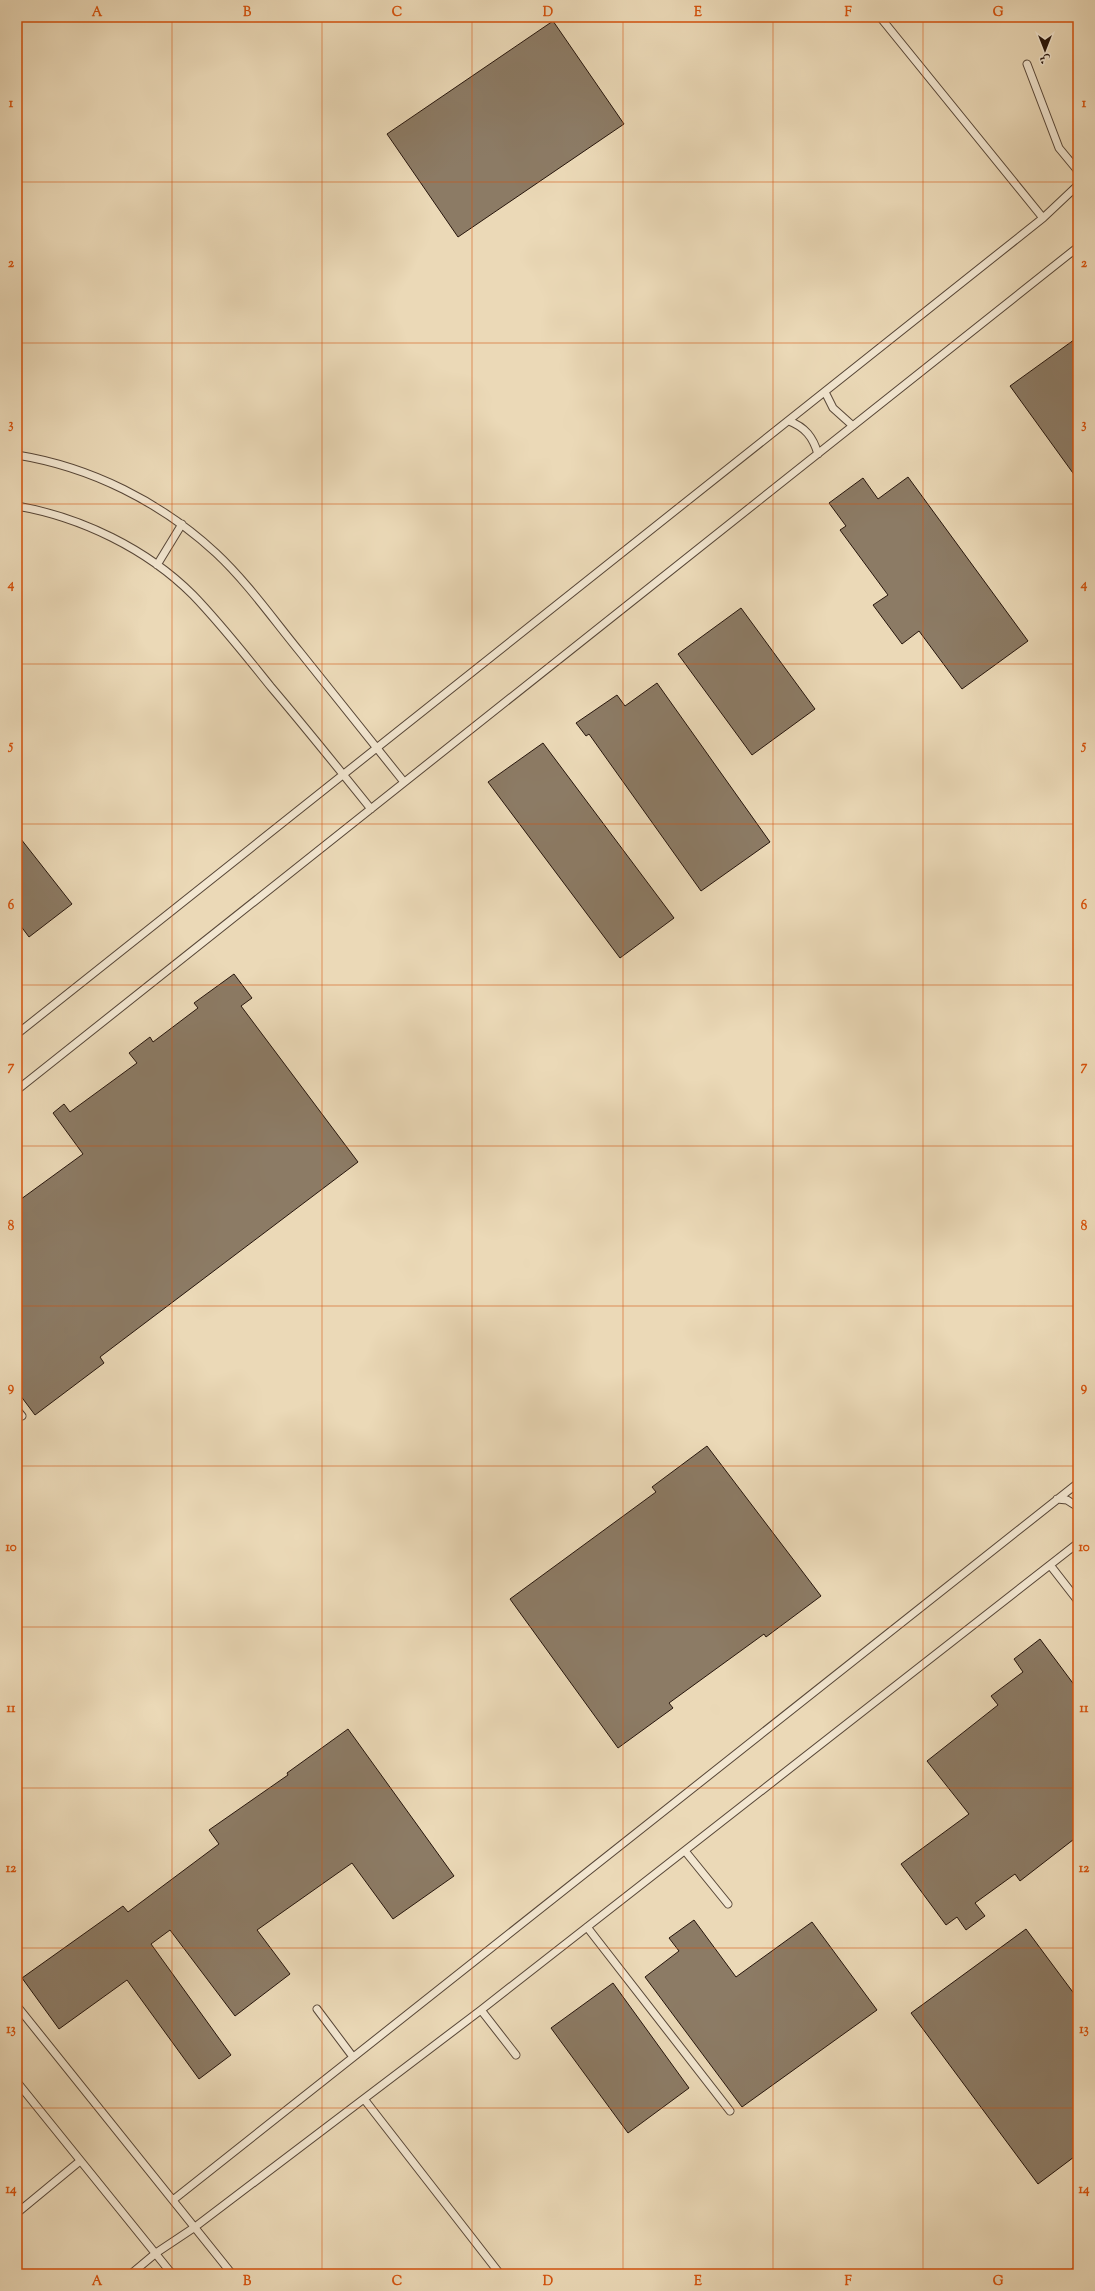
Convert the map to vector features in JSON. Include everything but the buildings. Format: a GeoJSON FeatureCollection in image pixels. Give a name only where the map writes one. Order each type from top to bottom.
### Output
{"type":"FeatureCollection","features":[{"type":"Feature","properties":{"kind":"lane"},"geometry":{"type":"LineString","coordinates":[[880,17],[1043,218]]}},
{"type":"Feature","properties":{"kind":"lane"},"geometry":{"type":"LineString","coordinates":[[1028,64],[1059,148],[1078,171]]}},
{"type":"Feature","properties":{"kind":"lane"},"geometry":{"type":"LineString","coordinates":[[17,1034],[1043,218],[1078,185]]}},
{"type":"Feature","properties":{"kind":"lane"},"geometry":{"type":"LineString","coordinates":[[17,1090],[1078,247]]}},
{"type":"Feature","properties":{"kind":"lane"},"geometry":{"type":"LineString","coordinates":[[825,392],[833,408],[853,426]]}},
{"type":"Feature","properties":{"kind":"lane"},"geometry":{"type":"LineString","coordinates":[[789,420],[808,433],[818,454]]}},
{"type":"Feature","properties":{"kind":"lane"},"geometry":{"type":"LineString","coordinates":[[17,455],[62,465],[104,480],[145,500],[182,524],[216,553],[247,586],[404,782]]}},
{"type":"Feature","properties":{"kind":"lane"},"geometry":{"type":"LineString","coordinates":[[17,506],[34,509],[77,522],[118,541],[157,565],[192,594],[222,627],[371,809]]}},
{"type":"Feature","properties":{"kind":"lane"},"geometry":{"type":"LineString","coordinates":[[157,565],[182,524]]}},
{"type":"Feature","properties":{"kind":"lane"},"geometry":{"type":"LineString","coordinates":[[17,1410],[22,1416]]}},
{"type":"Feature","properties":{"kind":"lane"},"geometry":{"type":"LineString","coordinates":[[173,2200],[1078,1483]]}},
{"type":"Feature","properties":{"kind":"lane"},"geometry":{"type":"LineString","coordinates":[[1057,1499],[1067,1500],[1078,1507]]}},
{"type":"Feature","properties":{"kind":"lane"},"geometry":{"type":"LineString","coordinates":[[131,2274],[156,2253],[196,2227],[481,2010],[1078,1543]]}},
{"type":"Feature","properties":{"kind":"lane"},"geometry":{"type":"LineString","coordinates":[[1050,1565],[1078,1601]]}},
{"type":"Feature","properties":{"kind":"lane"},"geometry":{"type":"LineString","coordinates":[[685,1851],[728,1904]]}},
{"type":"Feature","properties":{"kind":"lane"},"geometry":{"type":"LineString","coordinates":[[587,1927],[730,2111]]}},
{"type":"Feature","properties":{"kind":"lane"},"geometry":{"type":"LineString","coordinates":[[17,2006],[196,2227],[232,2274]]}},
{"type":"Feature","properties":{"kind":"lane"},"geometry":{"type":"LineString","coordinates":[[317,2009],[353,2057]]}},
{"type":"Feature","properties":{"kind":"lane"},"geometry":{"type":"LineString","coordinates":[[481,2010],[516,2055]]}},
{"type":"Feature","properties":{"kind":"lane"},"geometry":{"type":"LineString","coordinates":[[17,2082],[172,2274]]}},
{"type":"Feature","properties":{"kind":"lane"},"geometry":{"type":"LineString","coordinates":[[364,2099],[500,2274]]}},
{"type":"Feature","properties":{"kind":"lane"},"geometry":{"type":"LineString","coordinates":[[17,2212],[80,2161]]}},
{"type":"Feature","properties":{"kind":"lane"},"geometry":{"type":"LineString","coordinates":[[1072,2274],[1078,2269]]}}]}
